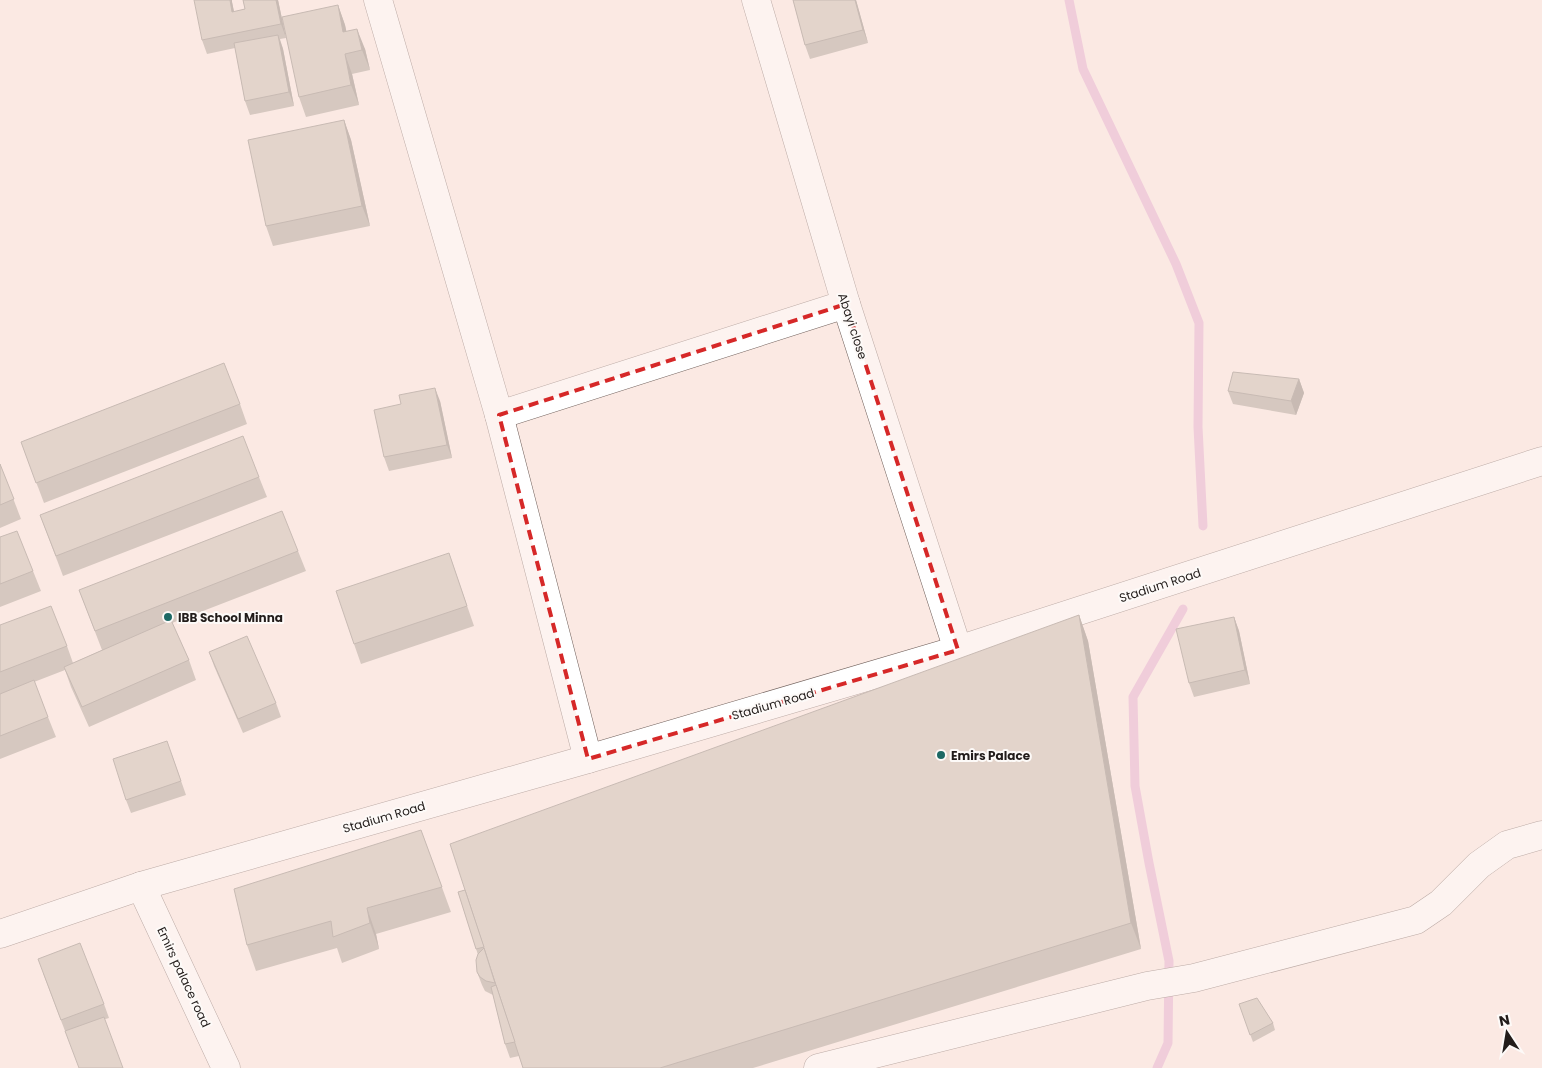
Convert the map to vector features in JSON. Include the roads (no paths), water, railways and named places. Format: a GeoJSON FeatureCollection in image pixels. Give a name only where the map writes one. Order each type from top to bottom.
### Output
{"type":"FeatureCollection","features":[{"type":"Feature","properties":{"kind":"street"},"geometry":{"type":"LineString","coordinates":[[378,0],[499,415],[588,759]]}},
{"type":"Feature","properties":{"kind":"street","name":"Abayi close"},"geometry":{"type":"LineString","coordinates":[[756,0],[846,304],[958,650]]}},
{"type":"Feature","properties":{"kind":"street"},"geometry":{"type":"LineString","coordinates":[[499,415],[846,304]]}},
{"type":"Feature","properties":{"kind":"street","name":"Stadium Road"},"geometry":{"type":"LineString","coordinates":[[0,934],[141,886],[588,759],[958,650],[1542,461]]}},
{"type":"Feature","properties":{"kind":"street"},"geometry":{"type":"LineString","coordinates":[[824,1067],[1147,986],[1194,978],[1416,920],[1441,904],[1478,864],[1506,845],[1542,835]]}},
{"type":"Feature","properties":{"kind":"street","name":"Emirs palace road"},"geometry":{"type":"LineString","coordinates":[[141,886],[226,1068]]}},
{"type":"Feature","properties":{"kind":"waterway"},"geometry":{"type":"LineString","coordinates":[[1069,0],[1083,69],[1176,264],[1199,323],[1198,427],[1203,526]]}},
{"type":"Feature","properties":{"kind":"waterway"},"geometry":{"type":"LineString","coordinates":[[1157,1068],[1168,1043],[1169,961],[1135,786],[1133,697],[1183,609]]}},
{"type":"Feature","properties":{"kind":"place","name":"IBB School Minna"},"geometry":{"type":"Point","coordinates":[168,617]}},
{"type":"Feature","properties":{"kind":"place","name":"Emirs Palace"},"geometry":{"type":"Point","coordinates":[941,755]}}]}
